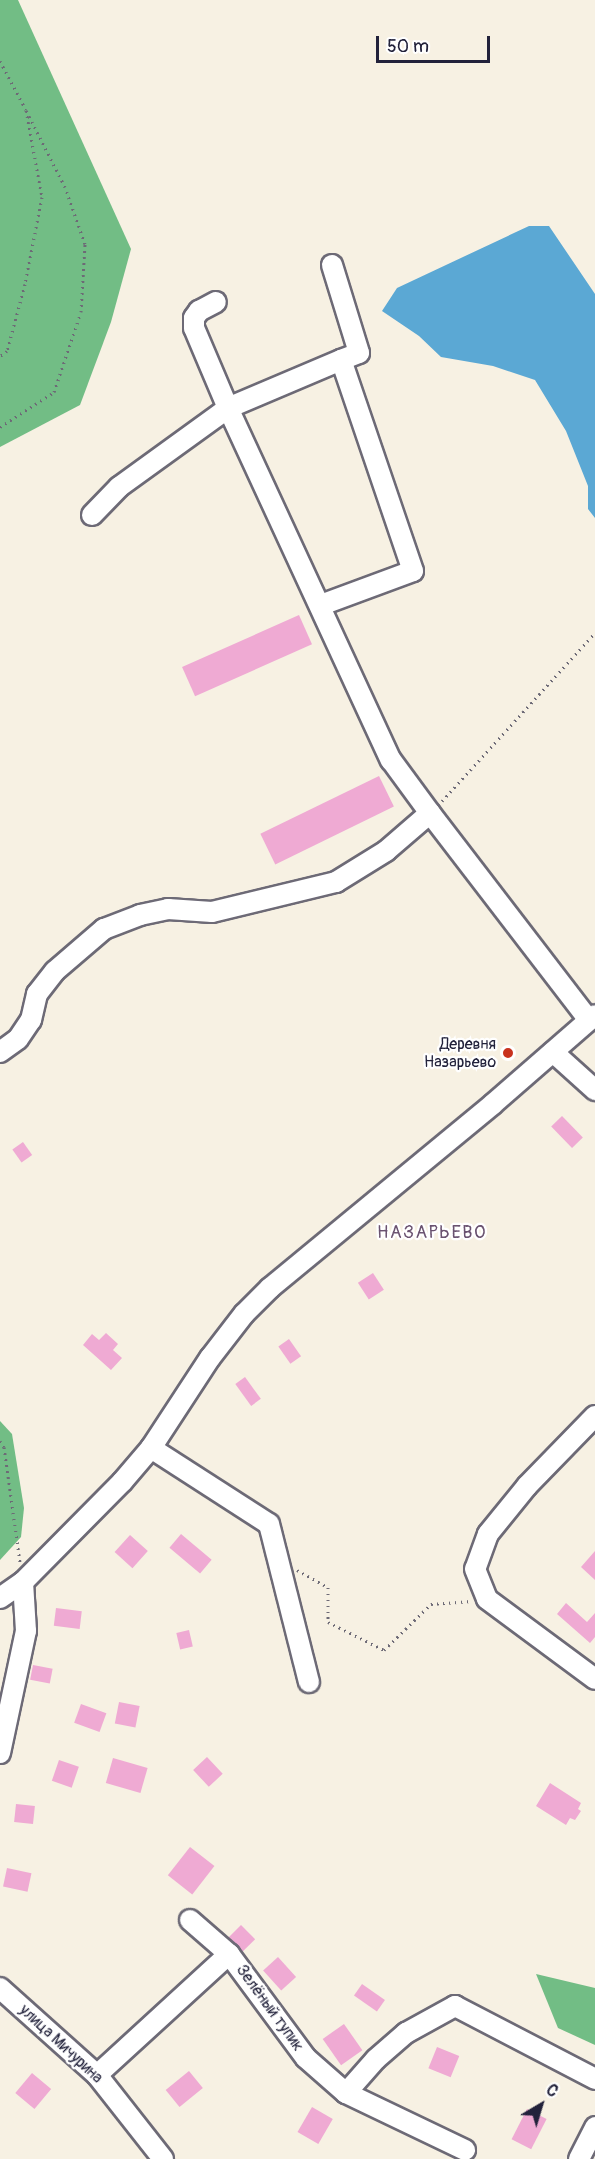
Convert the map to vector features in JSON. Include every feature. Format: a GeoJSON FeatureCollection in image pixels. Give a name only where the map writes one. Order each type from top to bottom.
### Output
{"type":"FeatureCollection","features":[{"type":"Feature","properties":{"kind":"street"},"geometry":{"type":"LineString","coordinates":[[92,515],[119,488],[228,408],[358,353],[332,265]]}},
{"type":"Feature","properties":{"kind":"street"},"geometry":{"type":"LineString","coordinates":[[0,1598],[23,1582],[122,1482],[151,1448],[210,1358],[244,1314],[270,1288],[592,1017],[430,813],[391,760],[228,408],[194,328],[194,318],[198,311],[216,302]]}},
{"type":"Feature","properties":{"kind":"street"},"geometry":{"type":"LineString","coordinates":[[321,605],[413,571],[341,360]]}},
{"type":"Feature","properties":{"kind":"street"},"geometry":{"type":"LineString","coordinates":[[0,1053],[18,1040],[31,1020],[37,994],[55,971],[104,929],[140,915],[168,909],[212,912],[336,882],[386,851],[430,813]]}},
{"type":"Feature","properties":{"kind":"street"},"geometry":{"type":"LineString","coordinates":[[553,1052],[595,1090]]}},
{"type":"Feature","properties":{"kind":"street"},"geometry":{"type":"LineString","coordinates":[[595,1416],[527,1486],[488,1534],[475,1569],[488,1599],[595,1679]]}},
{"type":"Feature","properties":{"kind":"street"},"geometry":{"type":"LineString","coordinates":[[151,1448],[269,1524],[309,1682]]}},
{"type":"Feature","properties":{"kind":"street"},"geometry":{"type":"LineString","coordinates":[[0,1753],[26,1631],[23,1582]]}},
{"type":"Feature","properties":{"kind":"street"},"geometry":{"type":"LineString","coordinates":[[190,1920],[230,1954]]}},
{"type":"Feature","properties":{"kind":"street","name":"Зелёный тупик"},"geometry":{"type":"LineString","coordinates":[[97,2075],[230,1954],[306,2058],[346,2093],[465,2150]]}},
{"type":"Feature","properties":{"kind":"street","name":"улица Мичурина"},"geometry":{"type":"LineString","coordinates":[[0,1988],[97,2075],[163,2159]]}},
{"type":"Feature","properties":{"kind":"street"},"geometry":{"type":"LineString","coordinates":[[346,2093],[376,2059],[406,2033],[455,2006],[595,2079]]}},
{"type":"Feature","properties":{"kind":"street"},"geometry":{"type":"LineString","coordinates":[[579,2159],[595,2127]]}},
{"type":"Feature","properties":{"kind":"path"},"geometry":{"type":"LineString","coordinates":[[0,61],[66,187],[85,244],[81,312],[54,392],[0,427]]}},
{"type":"Feature","properties":{"kind":"path"},"geometry":{"type":"LineString","coordinates":[[0,356],[7,351],[25,284],[42,197],[26,110]]}},
{"type":"Feature","properties":{"kind":"path"},"geometry":{"type":"LineString","coordinates":[[430,813],[595,633]]}},
{"type":"Feature","properties":{"kind":"path"},"geometry":{"type":"LineString","coordinates":[[0,1441],[4,1447],[23,1582]]}},
{"type":"Feature","properties":{"kind":"path"},"geometry":{"type":"LineString","coordinates":[[278,1560],[328,1587],[328,1622],[384,1650],[431,1604],[488,1599]]}},
{"type":"Feature","properties":{"kind":"green space"},"geometry":{"type":"Polygon","coordinates":[[[0,0],[18,0],[131,249],[111,322],[80,405],[0,447],[0,0]]]}},
{"type":"Feature","properties":{"kind":"green space"},"geometry":{"type":"Polygon","coordinates":[[[0,1421],[12,1434],[24,1508],[21,1537],[0,1560],[0,1421]]]}},
{"type":"Feature","properties":{"kind":"green space"},"geometry":{"type":"Polygon","coordinates":[[[536,1974],[595,1988],[595,2045],[558,2028],[536,1974]]]}},
{"type":"Feature","properties":{"kind":"water"},"geometry":{"type":"Polygon","coordinates":[[[529,226],[549,226],[595,294],[595,518],[588,509],[588,486],[566,431],[535,380],[493,366],[441,357],[419,336],[382,311],[397,288],[529,226]]]}},
{"type":"Feature","properties":{"kind":"building"},"geometry":{"type":"Polygon","coordinates":[[[299,615],[312,644],[195,696],[182,667],[299,615]]]}},
{"type":"Feature","properties":{"kind":"building"},"geometry":{"type":"Polygon","coordinates":[[[379,776],[394,807],[275,864],[260,834],[379,776]]]}},
{"type":"Feature","properties":{"kind":"building"},"geometry":{"type":"Polygon","coordinates":[[[562,1116],[583,1138],[572,1148],[551,1126],[562,1116]]]}},
{"type":"Feature","properties":{"kind":"building"},"geometry":{"type":"Polygon","coordinates":[[[23,1142],[32,1155],[22,1163],[12,1149],[23,1142]]]}},
{"type":"Feature","properties":{"kind":"building"},"geometry":{"type":"Polygon","coordinates":[[[373,1273],[384,1290],[369,1300],[358,1283],[373,1273]]]}},
{"type":"Feature","properties":{"kind":"building"},"geometry":{"type":"Polygon","coordinates":[[[106,1333],[118,1344],[113,1350],[122,1358],[111,1370],[83,1345],[92,1334],[99,1340],[106,1333]]]}},
{"type":"Feature","properties":{"kind":"building"},"geometry":{"type":"Polygon","coordinates":[[[289,1339],[301,1356],[290,1364],[278,1346],[289,1339]]]}},
{"type":"Feature","properties":{"kind":"building"},"geometry":{"type":"Polygon","coordinates":[[[245,1377],[261,1399],[251,1406],[235,1384],[245,1377]]]}},
{"type":"Feature","properties":{"kind":"building"},"geometry":{"type":"Polygon","coordinates":[[[181,1534],[212,1560],[200,1574],[169,1548],[181,1534]]]}},
{"type":"Feature","properties":{"kind":"building"},"geometry":{"type":"Polygon","coordinates":[[[130,1535],[148,1551],[132,1568],[115,1552],[130,1535]]]}},
{"type":"Feature","properties":{"kind":"building"},"geometry":{"type":"Polygon","coordinates":[[[595,1551],[595,1580],[581,1567],[595,1551]]]}},
{"type":"Feature","properties":{"kind":"building"},"geometry":{"type":"Polygon","coordinates":[[[566,1603],[587,1622],[595,1613],[595,1637],[590,1643],[557,1614],[566,1603]]]}},
{"type":"Feature","properties":{"kind":"building"},"geometry":{"type":"Polygon","coordinates":[[[56,1608],[82,1611],[80,1629],[54,1626],[56,1608]]]}},
{"type":"Feature","properties":{"kind":"building"},"geometry":{"type":"Polygon","coordinates":[[[189,1630],[193,1647],[180,1649],[176,1633],[189,1630]]]}},
{"type":"Feature","properties":{"kind":"building"},"geometry":{"type":"Polygon","coordinates":[[[33,1665],[53,1669],[50,1684],[30,1680],[33,1665]]]}},
{"type":"Feature","properties":{"kind":"building"},"geometry":{"type":"Polygon","coordinates":[[[119,1702],[140,1706],[135,1728],[115,1724],[119,1702]]]}},
{"type":"Feature","properties":{"kind":"building"},"geometry":{"type":"Polygon","coordinates":[[[81,1704],[106,1713],[100,1732],[74,1723],[81,1704]]]}},
{"type":"Feature","properties":{"kind":"building"},"geometry":{"type":"Polygon","coordinates":[[[207,1757],[223,1774],[209,1787],[193,1770],[207,1757]]]}},
{"type":"Feature","properties":{"kind":"building"},"geometry":{"type":"Polygon","coordinates":[[[113,1758],[148,1768],[140,1793],[106,1783],[113,1758]]]}},
{"type":"Feature","properties":{"kind":"building"},"geometry":{"type":"Polygon","coordinates":[[[59,1760],[79,1767],[72,1788],[52,1781],[59,1760]]]}},
{"type":"Feature","properties":{"kind":"building"},"geometry":{"type":"Polygon","coordinates":[[[550,1783],[581,1803],[578,1809],[581,1811],[575,1820],[570,1818],[566,1825],[536,1806],[550,1783]]]}},
{"type":"Feature","properties":{"kind":"building"},"geometry":{"type":"Polygon","coordinates":[[[16,1804],[35,1806],[33,1824],[14,1822],[16,1804]]]}},
{"type":"Feature","properties":{"kind":"building"},"geometry":{"type":"Polygon","coordinates":[[[190,1847],[214,1866],[192,1894],[168,1875],[190,1847]]]}},
{"type":"Feature","properties":{"kind":"building"},"geometry":{"type":"Polygon","coordinates":[[[7,1868],[31,1873],[28,1892],[3,1887],[7,1868]]]}},
{"type":"Feature","properties":{"kind":"building"},"geometry":{"type":"Polygon","coordinates":[[[241,1925],[255,1939],[242,1952],[228,1938],[241,1925]]]}},
{"type":"Feature","properties":{"kind":"building"},"geometry":{"type":"Polygon","coordinates":[[[278,1957],[296,1977],[281,1990],[263,1970],[278,1957]]]}},
{"type":"Feature","properties":{"kind":"building"},"geometry":{"type":"Polygon","coordinates":[[[362,1984],[385,2000],[377,2012],[354,1995],[362,1984]]]}},
{"type":"Feature","properties":{"kind":"building"},"geometry":{"type":"Polygon","coordinates":[[[344,2024],[362,2050],[341,2065],[323,2039],[344,2024]]]}},
{"type":"Feature","properties":{"kind":"building"},"geometry":{"type":"Polygon","coordinates":[[[437,2047],[459,2056],[451,2077],[428,2068],[437,2047]]]}},
{"type":"Feature","properties":{"kind":"building"},"geometry":{"type":"Polygon","coordinates":[[[189,2071],[203,2088],[180,2107],[166,2090],[189,2071]]]}},
{"type":"Feature","properties":{"kind":"building"},"geometry":{"type":"Polygon","coordinates":[[[32,2073],[51,2089],[34,2109],[15,2093],[32,2073]]]}},
{"type":"Feature","properties":{"kind":"building"},"geometry":{"type":"Polygon","coordinates":[[[312,2107],[333,2119],[318,2144],[298,2132],[312,2107]]]}},
{"type":"Feature","properties":{"kind":"building"},"geometry":{"type":"Polygon","coordinates":[[[527,2109],[547,2119],[531,2149],[512,2139],[527,2109]]]}},
{"type":"Feature","properties":{"kind":"place","name":"Деревня Назарьево"},"geometry":{"type":"Point","coordinates":[508,1053]}},
{"type":"Feature","properties":{"kind":"district","name":"НАЗАРЬЕВО"},"geometry":{"type":"Point","coordinates":[432,1233]}}]}
